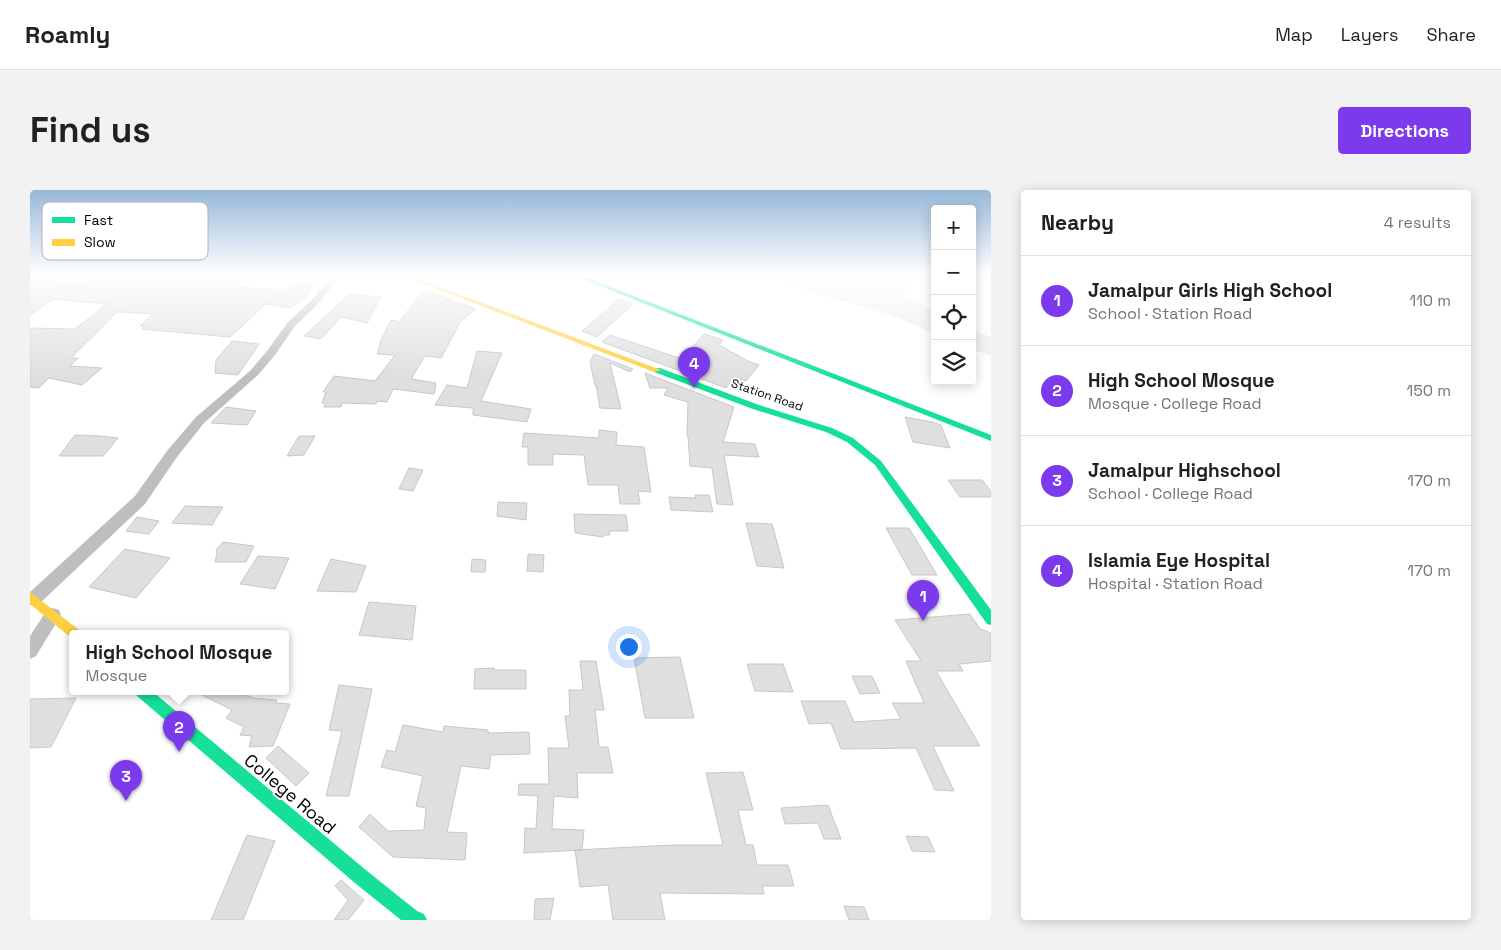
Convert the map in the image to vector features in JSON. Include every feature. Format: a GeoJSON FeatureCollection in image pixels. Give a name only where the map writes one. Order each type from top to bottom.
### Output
{"type":"FeatureCollection","features":[{"type":"Feature","properties":{"kind":"main road","name":"Station Road"},"geometry":{"type":"LineString","coordinates":[[495,309],[756,406],[829,430],[850,440],[878,463],[991,620]]}},
{"type":"Feature","properties":{"kind":"main road"},"geometry":{"type":"LineString","coordinates":[[660,309],[991,438]]}},
{"type":"Feature","properties":{"kind":"main road"},"geometry":{"type":"LineString","coordinates":[[32,598],[70,630]]}},
{"type":"Feature","properties":{"kind":"main road","name":"College Road"},"geometry":{"type":"LineString","coordinates":[[147,695],[412,919]]}},
{"type":"Feature","properties":{"kind":"street"},"geometry":{"type":"LineString","coordinates":[[32,598],[140,500],[172,454],[200,420],[254,373],[271,353],[291,324],[307,309]]}},
{"type":"Feature","properties":{"kind":"street"},"geometry":{"type":"LineString","coordinates":[[30,652],[52,615]]}},
{"type":"Feature","properties":{"kind":"shaded area"},"geometry":{"type":"Polygon","coordinates":[[[870,309],[931,309],[931,332],[891,315],[870,309]]]}},
{"type":"Feature","properties":{"kind":"shaded area"},"geometry":{"type":"Polygon","coordinates":[[[976,331],[991,337],[991,355],[976,351],[976,331]]]}},
{"type":"Feature","properties":{"kind":"building"},"geometry":{"type":"Polygon","coordinates":[[[30,309],[39,309],[30,316],[30,309]]]}},
{"type":"Feature","properties":{"kind":"building"},"geometry":{"type":"Polygon","coordinates":[[[101,309],[260,309],[230,337],[142,329],[145,327],[140,326],[153,314],[117,312],[71,358],[78,358],[70,366],[102,368],[82,385],[49,378],[39,388],[30,387],[30,328],[75,329],[101,309]]]}},
{"type":"Feature","properties":{"kind":"building"},"geometry":{"type":"Polygon","coordinates":[[[333,309],[375,309],[367,323],[341,317],[321,339],[304,336],[333,309]]]}},
{"type":"Feature","properties":{"kind":"building"},"geometry":{"type":"Polygon","coordinates":[[[409,309],[476,309],[461,321],[441,358],[425,356],[411,379],[436,383],[434,394],[393,389],[387,402],[377,401],[376,404],[342,403],[341,407],[324,407],[325,403],[322,403],[326,392],[323,392],[334,376],[375,381],[395,355],[377,354],[381,340],[391,320],[399,322],[409,309]]]}},
{"type":"Feature","properties":{"kind":"building"},"geometry":{"type":"Polygon","coordinates":[[[607,309],[627,309],[597,337],[582,331],[607,309]]]}},
{"type":"Feature","properties":{"kind":"building"},"geometry":{"type":"Polygon","coordinates":[[[704,334],[723,340],[719,345],[759,365],[746,381],[734,377],[726,388],[602,342],[610,335],[682,359],[704,334]]]}},
{"type":"Feature","properties":{"kind":"building"},"geometry":{"type":"Polygon","coordinates":[[[232,341],[259,344],[238,375],[215,373],[216,360],[232,341]]]}},
{"type":"Feature","properties":{"kind":"building"},"geometry":{"type":"Polygon","coordinates":[[[477,351],[502,353],[481,401],[531,409],[527,422],[473,415],[473,408],[435,405],[447,385],[467,388],[477,351]]]}},
{"type":"Feature","properties":{"kind":"building"},"geometry":{"type":"Polygon","coordinates":[[[594,354],[633,369],[630,372],[610,363],[621,409],[600,408],[590,362],[594,354]]]}},
{"type":"Feature","properties":{"kind":"building"},"geometry":{"type":"Polygon","coordinates":[[[645,373],[734,407],[723,442],[755,444],[759,457],[724,455],[733,505],[717,504],[712,468],[690,466],[687,436],[688,402],[664,395],[668,388],[650,388],[645,373]]]}},
{"type":"Feature","properties":{"kind":"building"},"geometry":{"type":"Polygon","coordinates":[[[226,407],[256,411],[247,425],[211,423],[226,407]]]}},
{"type":"Feature","properties":{"kind":"building"},"geometry":{"type":"Polygon","coordinates":[[[905,417],[941,425],[950,448],[913,442],[905,417]]]}},
{"type":"Feature","properties":{"kind":"building"},"geometry":{"type":"Polygon","coordinates":[[[599,430],[617,432],[616,445],[644,447],[651,492],[638,491],[640,504],[620,504],[618,485],[588,485],[584,455],[553,454],[553,465],[528,465],[528,447],[522,447],[524,433],[599,438],[599,430]]]}},
{"type":"Feature","properties":{"kind":"building"},"geometry":{"type":"Polygon","coordinates":[[[75,435],[118,438],[103,456],[59,456],[75,435]]]}},
{"type":"Feature","properties":{"kind":"building"},"geometry":{"type":"Polygon","coordinates":[[[299,436],[315,436],[304,455],[287,456],[299,436]]]}},
{"type":"Feature","properties":{"kind":"building"},"geometry":{"type":"Polygon","coordinates":[[[409,468],[423,470],[413,491],[399,489],[409,468]]]}},
{"type":"Feature","properties":{"kind":"building"},"geometry":{"type":"Polygon","coordinates":[[[948,480],[982,480],[991,491],[991,497],[960,497],[948,480]]]}},
{"type":"Feature","properties":{"kind":"building"},"geometry":{"type":"Polygon","coordinates":[[[695,495],[709,495],[713,512],[671,510],[669,497],[696,498],[695,495]]]}},
{"type":"Feature","properties":{"kind":"building"},"geometry":{"type":"Polygon","coordinates":[[[498,502],[527,503],[526,520],[497,516],[498,502]]]}},
{"type":"Feature","properties":{"kind":"building"},"geometry":{"type":"Polygon","coordinates":[[[185,506],[223,507],[212,525],[172,523],[185,506]]]}},
{"type":"Feature","properties":{"kind":"building"},"geometry":{"type":"Polygon","coordinates":[[[574,514],[626,515],[628,531],[609,531],[610,535],[603,535],[603,537],[575,533],[574,514]]]}},
{"type":"Feature","properties":{"kind":"building"},"geometry":{"type":"Polygon","coordinates":[[[137,517],[159,521],[149,534],[126,531],[137,517]]]}},
{"type":"Feature","properties":{"kind":"building"},"geometry":{"type":"Polygon","coordinates":[[[746,523],[772,524],[784,568],[757,566],[746,523]]]}},
{"type":"Feature","properties":{"kind":"building"},"geometry":{"type":"Polygon","coordinates":[[[886,528],[909,528],[937,575],[912,575],[886,528]]]}},
{"type":"Feature","properties":{"kind":"building"},"geometry":{"type":"Polygon","coordinates":[[[223,542],[254,546],[246,562],[215,562],[216,550],[223,542]]]}},
{"type":"Feature","properties":{"kind":"building"},"geometry":{"type":"Polygon","coordinates":[[[125,549],[170,558],[136,598],[89,587],[125,549]]]}},
{"type":"Feature","properties":{"kind":"building"},"geometry":{"type":"Polygon","coordinates":[[[528,554],[544,555],[543,572],[527,571],[528,554]]]}},
{"type":"Feature","properties":{"kind":"building"},"geometry":{"type":"Polygon","coordinates":[[[258,556],[289,558],[275,589],[240,584],[258,556]]]}},
{"type":"Feature","properties":{"kind":"building"},"geometry":{"type":"Polygon","coordinates":[[[331,559],[366,566],[356,592],[317,591],[331,559]]]}},
{"type":"Feature","properties":{"kind":"building"},"geometry":{"type":"Polygon","coordinates":[[[472,559],[486,560],[485,572],[471,572],[472,559]]]}},
{"type":"Feature","properties":{"kind":"building"},"geometry":{"type":"Polygon","coordinates":[[[369,602],[416,606],[412,640],[359,635],[369,602]]]}},
{"type":"Feature","properties":{"kind":"building"},"geometry":{"type":"Polygon","coordinates":[[[970,614],[980,629],[991,633],[991,661],[959,664],[963,671],[936,671],[980,746],[933,746],[954,791],[935,790],[916,748],[841,749],[831,723],[809,724],[801,701],[845,701],[854,722],[901,719],[892,703],[924,703],[906,661],[921,661],[895,620],[970,614]]]}},
{"type":"Feature","properties":{"kind":"building"},"geometry":{"type":"Polygon","coordinates":[[[680,657],[694,718],[645,718],[634,658],[680,657]]]}},
{"type":"Feature","properties":{"kind":"building"},"geometry":{"type":"Polygon","coordinates":[[[580,661],[596,661],[604,710],[595,710],[599,747],[608,747],[613,773],[577,773],[578,798],[554,796],[552,829],[584,830],[582,850],[524,853],[525,828],[536,829],[538,796],[518,795],[519,784],[549,784],[548,748],[569,748],[565,716],[570,716],[569,690],[583,690],[580,661]]]}},
{"type":"Feature","properties":{"kind":"building"},"geometry":{"type":"Polygon","coordinates":[[[747,664],[783,664],[793,692],[755,691],[747,664]]]}},
{"type":"Feature","properties":{"kind":"building"},"geometry":{"type":"Polygon","coordinates":[[[494,668],[494,670],[526,670],[526,689],[474,689],[475,669],[494,668]]]}},
{"type":"Feature","properties":{"kind":"building"},"geometry":{"type":"Polygon","coordinates":[[[852,676],[872,676],[880,693],[860,694],[852,676]]]}},
{"type":"Feature","properties":{"kind":"building"},"geometry":{"type":"Polygon","coordinates":[[[339,685],[372,689],[349,796],[326,796],[342,731],[329,730],[339,685]]]}},
{"type":"Feature","properties":{"kind":"building"},"geometry":{"type":"Polygon","coordinates":[[[202,695],[247,695],[253,698],[277,700],[275,703],[290,704],[273,746],[249,747],[252,736],[240,735],[244,727],[226,718],[232,710],[202,695]]]}},
{"type":"Feature","properties":{"kind":"building"},"geometry":{"type":"Polygon","coordinates":[[[76,698],[51,747],[30,748],[30,699],[76,698]]]}},
{"type":"Feature","properties":{"kind":"building"},"geometry":{"type":"Polygon","coordinates":[[[403,725],[443,732],[444,726],[488,730],[488,733],[529,732],[530,754],[491,755],[489,769],[461,766],[447,832],[467,833],[465,860],[393,857],[359,827],[370,814],[388,831],[424,830],[426,808],[416,806],[423,776],[381,767],[387,750],[395,752],[403,725]]]}},
{"type":"Feature","properties":{"kind":"building"},"geometry":{"type":"Polygon","coordinates":[[[278,746],[309,773],[296,786],[266,758],[278,746]]]}},
{"type":"Feature","properties":{"kind":"building"},"geometry":{"type":"Polygon","coordinates":[[[743,772],[753,810],[738,810],[746,845],[753,845],[757,865],[788,865],[794,886],[762,886],[764,894],[660,893],[665,920],[613,920],[608,885],[580,887],[575,850],[673,845],[723,845],[706,773],[743,772]]]}},
{"type":"Feature","properties":{"kind":"building"},"geometry":{"type":"Polygon","coordinates":[[[828,805],[841,839],[824,839],[818,823],[785,824],[781,808],[828,805]]]}},
{"type":"Feature","properties":{"kind":"building"},"geometry":{"type":"Polygon","coordinates":[[[247,835],[275,841],[243,920],[211,920],[247,835]]]}},
{"type":"Feature","properties":{"kind":"building"},"geometry":{"type":"Polygon","coordinates":[[[906,836],[928,837],[935,852],[912,851],[906,836]]]}},
{"type":"Feature","properties":{"kind":"building"},"geometry":{"type":"Polygon","coordinates":[[[341,880],[364,900],[348,920],[334,920],[348,900],[335,886],[341,880]]]}},
{"type":"Feature","properties":{"kind":"building"},"geometry":{"type":"Polygon","coordinates":[[[554,898],[550,920],[534,920],[535,899],[554,898]]]}},
{"type":"Feature","properties":{"kind":"building"},"geometry":{"type":"Polygon","coordinates":[[[844,906],[864,907],[869,920],[849,920],[844,906]]]}},
{"type":"Feature","properties":{"kind":"traffic: fast"},"geometry":{"type":"LineString","coordinates":[[662,309],[991,438]]}},
{"type":"Feature","properties":{"kind":"traffic: fast"},"geometry":{"type":"LineString","coordinates":[[657,370],[756,407],[829,430],[850,440],[878,463],[991,620]]}},
{"type":"Feature","properties":{"kind":"traffic: fast"},"geometry":{"type":"LineString","coordinates":[[147,695],[361,877],[411,917],[418,920]]}},
{"type":"Feature","properties":{"kind":"traffic: slow"},"geometry":{"type":"LineString","coordinates":[[494,309],[657,370]]}},
{"type":"Feature","properties":{"kind":"traffic: slow"},"geometry":{"type":"LineString","coordinates":[[30,597],[70,630]]}},
{"type":"Feature","properties":{"kind":"place","name":"Islamia Eye Hospital"},"geometry":{"type":"Point","coordinates":[694,388]}},
{"type":"Feature","properties":{"kind":"place","name":"Jamalpur Girls High School"},"geometry":{"type":"Point","coordinates":[923,621]}},
{"type":"Feature","properties":{"kind":"place","name":"High School Mosque"},"geometry":{"type":"Point","coordinates":[179,752]}},
{"type":"Feature","properties":{"kind":"place","name":"Jamalpur Highschool"},"geometry":{"type":"Point","coordinates":[126,801]}}]}
